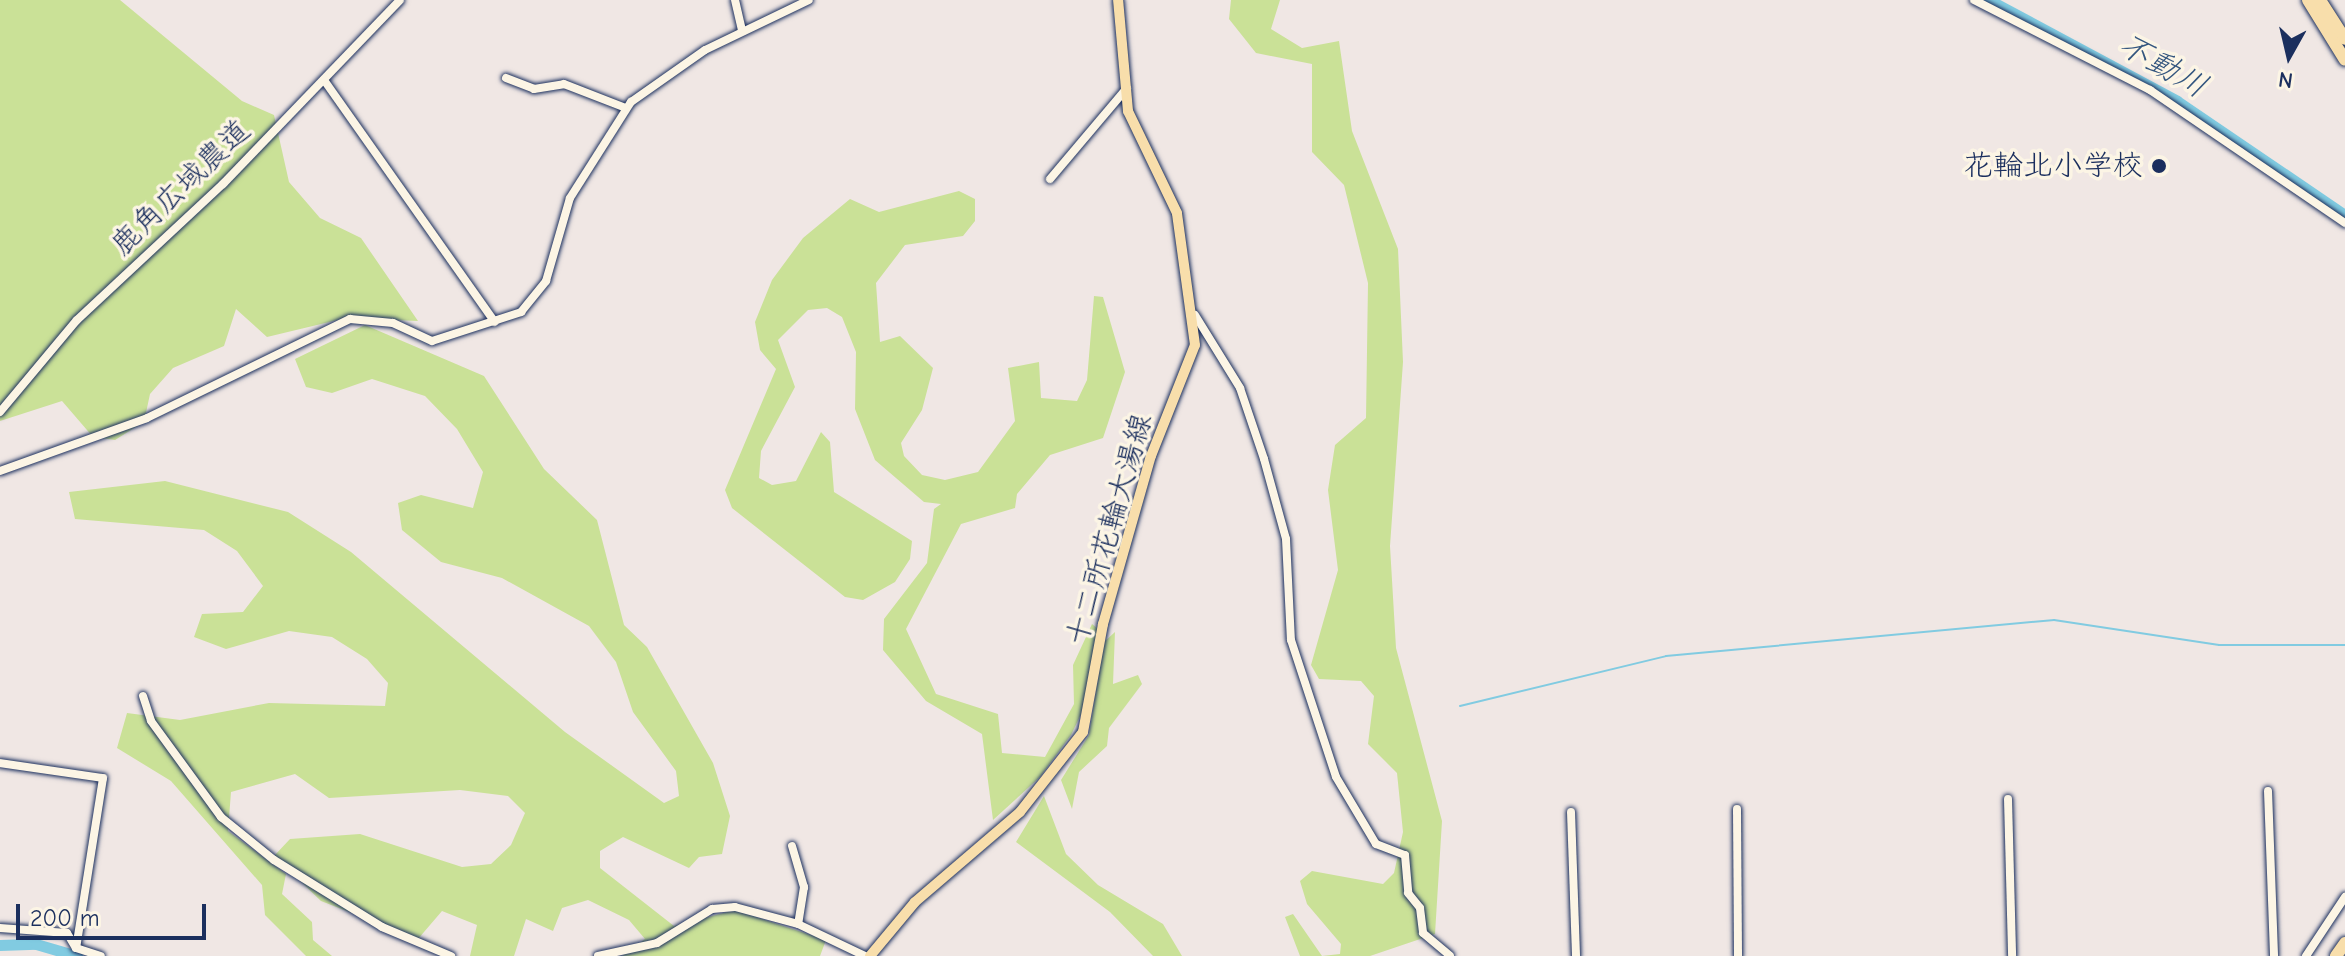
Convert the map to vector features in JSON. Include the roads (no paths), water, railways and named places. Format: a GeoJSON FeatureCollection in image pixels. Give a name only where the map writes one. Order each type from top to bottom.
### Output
{"type":"FeatureCollection","features":[{"type":"Feature","properties":{"kind":"highway"},"geometry":{"type":"LineString","coordinates":[[2308,0],[2345,60]]}},
{"type":"Feature","properties":{"kind":"highway"},"geometry":{"type":"LineString","coordinates":[[2320,0],[2345,39]]}},
{"type":"Feature","properties":{"kind":"highway"},"geometry":{"type":"LineString","coordinates":[[2336,956],[2345,943]]}},
{"type":"Feature","properties":{"kind":"main road","name":"十二所花輪大湯線"},"geometry":{"type":"LineString","coordinates":[[867,956],[915,902],[1020,812],[1083,732],[1107,610],[1151,456],[1192,356],[1195,315],[1177,213],[1135,135],[1118,0]]}},
{"type":"Feature","properties":{"kind":"street","name":"鹿角広域農道"},"geometry":{"type":"LineString","coordinates":[[0,412],[77,320],[324,80],[400,0]]}},
{"type":"Feature","properties":{"kind":"street"},"geometry":{"type":"LineString","coordinates":[[735,0],[742,31]]}},
{"type":"Feature","properties":{"kind":"street"},"geometry":{"type":"LineString","coordinates":[[0,471],[147,418],[350,319],[393,323],[432,341],[521,312],[544,286],[570,198],[626,108],[667,73],[742,31],[809,0]]}},
{"type":"Feature","properties":{"kind":"street"},"geometry":{"type":"LineString","coordinates":[[1974,0],[2150,90],[2345,223]]}},
{"type":"Feature","properties":{"kind":"street"},"geometry":{"type":"LineString","coordinates":[[506,78],[534,89],[564,84],[626,108]]}},
{"type":"Feature","properties":{"kind":"street"},"geometry":{"type":"LineString","coordinates":[[324,80],[495,322]]}},
{"type":"Feature","properties":{"kind":"street"},"geometry":{"type":"LineString","coordinates":[[1050,179],[1127,88]]}},
{"type":"Feature","properties":{"kind":"street"},"geometry":{"type":"LineString","coordinates":[[1195,315],[1240,388],[1264,459],[1286,539],[1291,640],[1336,777],[1376,844],[1405,855],[1408,893],[1420,908],[1423,933],[1450,956]]}},
{"type":"Feature","properties":{"kind":"street"},"geometry":{"type":"LineString","coordinates":[[143,696],[151,721],[221,817],[274,860],[382,927],[451,956]]}},
{"type":"Feature","properties":{"kind":"street"},"geometry":{"type":"LineString","coordinates":[[0,763],[103,778],[76,948]]}},
{"type":"Feature","properties":{"kind":"street"},"geometry":{"type":"LineString","coordinates":[[2268,791],[2274,956]]}},
{"type":"Feature","properties":{"kind":"street"},"geometry":{"type":"LineString","coordinates":[[2008,799],[2012,956]]}},
{"type":"Feature","properties":{"kind":"street"},"geometry":{"type":"LineString","coordinates":[[1737,809],[1738,956]]}},
{"type":"Feature","properties":{"kind":"street"},"geometry":{"type":"LineString","coordinates":[[1571,812],[1576,956]]}},
{"type":"Feature","properties":{"kind":"street"},"geometry":{"type":"LineString","coordinates":[[792,846],[804,887],[798,924]]}},
{"type":"Feature","properties":{"kind":"street"},"geometry":{"type":"LineString","coordinates":[[2306,956],[2345,897]]}},
{"type":"Feature","properties":{"kind":"street"},"geometry":{"type":"LineString","coordinates":[[598,956],[657,943],[721,908],[798,924],[867,956]]}},
{"type":"Feature","properties":{"kind":"street"},"geometry":{"type":"LineString","coordinates":[[0,928],[67,933],[76,948],[101,956]]}},
{"type":"Feature","properties":{"kind":"waterway","name":"不動川"},"geometry":{"type":"LineString","coordinates":[[1989,0],[2177,101],[2345,215]]}},
{"type":"Feature","properties":{"kind":"waterway"},"geometry":{"type":"LineString","coordinates":[[1460,706],[1666,656],[2054,620],[2219,645],[2345,645]]}},
{"type":"Feature","properties":{"kind":"waterway"},"geometry":{"type":"LineString","coordinates":[[0,945],[36,944],[77,956]]}},
{"type":"Feature","properties":{"kind":"place","name":"花輪北小学校"},"geometry":{"type":"Point","coordinates":[2159,166]}}]}
